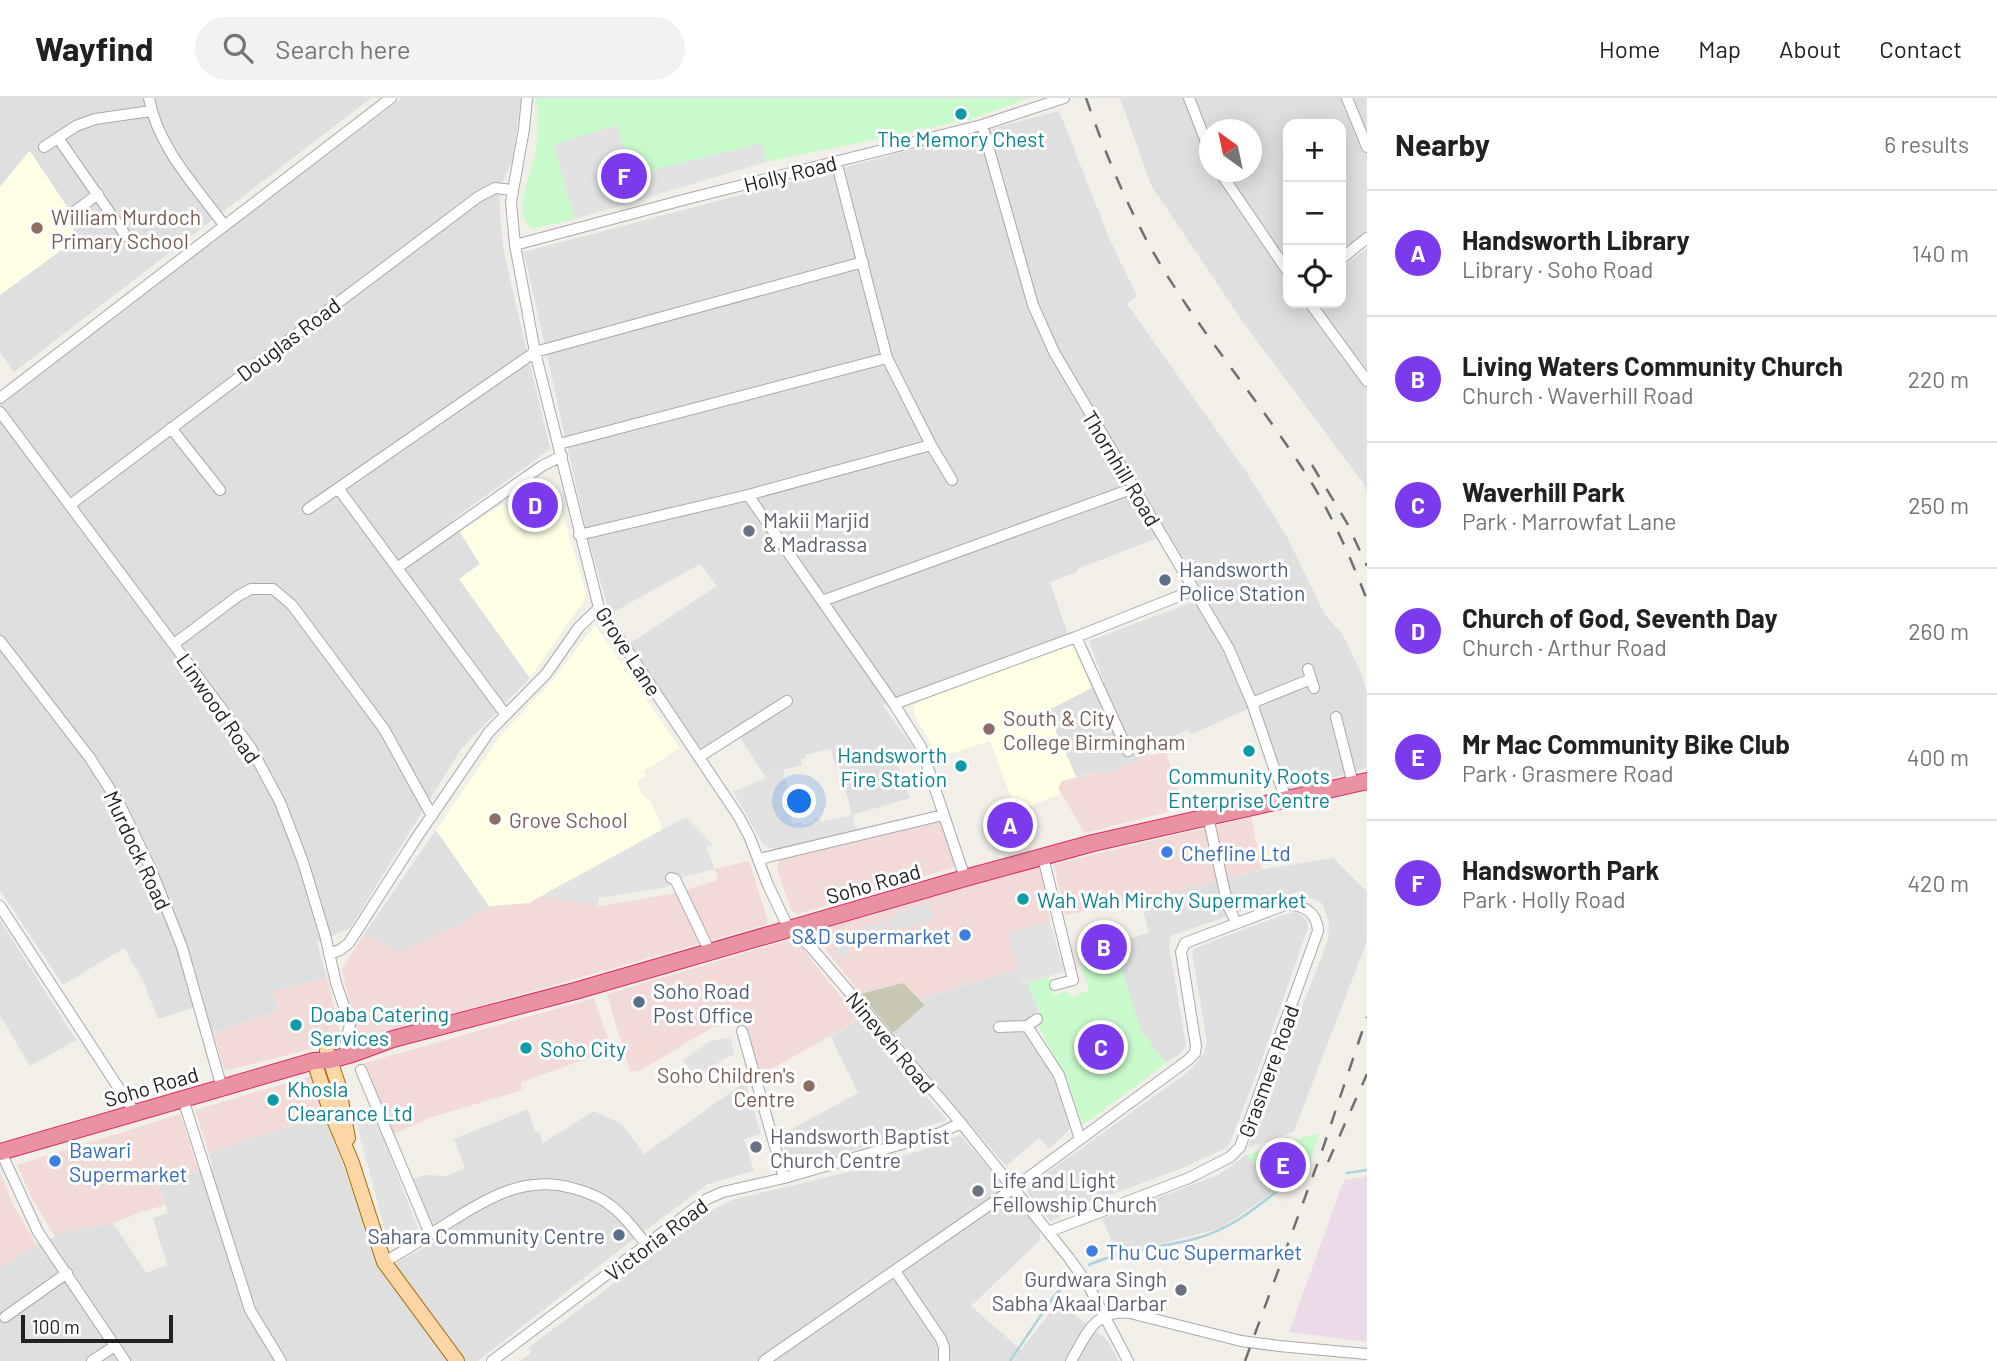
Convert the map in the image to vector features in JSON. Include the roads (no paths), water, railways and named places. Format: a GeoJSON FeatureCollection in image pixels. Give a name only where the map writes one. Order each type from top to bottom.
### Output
{"type":"FeatureCollection","features":[{"type":"Feature","properties":{"kind":"highway","name":"Soho Road"},"geometry":{"type":"LineString","coordinates":[[323,1057],[352,1054],[393,1039],[575,991],[1043,857],[1360,783]]}},
{"type":"Feature","properties":{"kind":"highway","name":"Soho Road"},"geometry":{"type":"LineString","coordinates":[[0,1151],[222,1088],[323,1057],[345,1046],[393,1039]]}},
{"type":"Feature","properties":{"kind":"main road"},"geometry":{"type":"LineString","coordinates":[[323,1057],[330,1110],[352,1163],[384,1262],[457,1361]]}},
{"type":"Feature","properties":{"kind":"street"},"geometry":{"type":"LineString","coordinates":[[149,98],[156,126],[166,145],[224,225]]}},
{"type":"Feature","properties":{"kind":"street"},"geometry":{"type":"LineString","coordinates":[[0,398],[391,98]]}},
{"type":"Feature","properties":{"kind":"street","name":"Grove Lane"},"geometry":{"type":"LineString","coordinates":[[527,98],[511,214],[515,245],[535,352],[599,608],[739,817],[789,929]]}},
{"type":"Feature","properties":{"kind":"street"},"geometry":{"type":"LineString","coordinates":[[1189,98],[1199,125]]}},
{"type":"Feature","properties":{"kind":"street"},"geometry":{"type":"LineString","coordinates":[[1347,98],[1367,147]]}},
{"type":"Feature","properties":{"kind":"street","name":"Holly Road"},"geometry":{"type":"LineString","coordinates":[[515,245],[982,125],[1062,99]]}},
{"type":"Feature","properties":{"kind":"street"},"geometry":{"type":"LineString","coordinates":[[44,147],[76,126],[95,119],[151,111]]}},
{"type":"Feature","properties":{"kind":"street","name":"Thornhill Road"},"geometry":{"type":"LineString","coordinates":[[982,125],[1033,305],[1054,352],[1229,649],[1252,703],[1287,800]]}},
{"type":"Feature","properties":{"kind":"street"},"geometry":{"type":"LineString","coordinates":[[58,138],[126,236]]}},
{"type":"Feature","properties":{"kind":"street"},"geometry":{"type":"LineString","coordinates":[[836,161],[887,358],[952,480]]}},
{"type":"Feature","properties":{"kind":"street"},"geometry":{"type":"LineString","coordinates":[[1227,182],[1283,265]]}},
{"type":"Feature","properties":{"kind":"street","name":"Douglas Road"},"geometry":{"type":"LineString","coordinates":[[70,505],[478,197],[495,188],[513,190]]}},
{"type":"Feature","properties":{"kind":"street"},"geometry":{"type":"LineString","coordinates":[[74,212],[98,194]]}},
{"type":"Feature","properties":{"kind":"street"},"geometry":{"type":"LineString","coordinates":[[1346,255],[1367,238]]}},
{"type":"Feature","properties":{"kind":"street"},"geometry":{"type":"LineString","coordinates":[[308,509],[535,352],[863,262]]}},
{"type":"Feature","properties":{"kind":"street"},"geometry":{"type":"LineString","coordinates":[[1314,308],[1367,382]]}},
{"type":"Feature","properties":{"kind":"street"},"geometry":{"type":"LineString","coordinates":[[559,444],[887,358]]}},
{"type":"Feature","properties":{"kind":"street","name":"Linwood Road"},"geometry":{"type":"LineString","coordinates":[[0,412],[251,748],[280,802],[303,862],[350,1024],[345,1046]]}},
{"type":"Feature","properties":{"kind":"street"},"geometry":{"type":"LineString","coordinates":[[171,428],[220,490]]}},
{"type":"Feature","properties":{"kind":"street"},"geometry":{"type":"LineString","coordinates":[[579,535],[748,495],[931,445]]}},
{"type":"Feature","properties":{"kind":"street"},"geometry":{"type":"LineString","coordinates":[[397,568],[542,466],[562,456]]}},
{"type":"Feature","properties":{"kind":"street"},"geometry":{"type":"LineString","coordinates":[[338,488],[505,714]]}},
{"type":"Feature","properties":{"kind":"street"},"geometry":{"type":"LineString","coordinates":[[822,601],[1134,488]]}},
{"type":"Feature","properties":{"kind":"street"},"geometry":{"type":"LineString","coordinates":[[748,495],[921,747],[965,878]]}},
{"type":"Feature","properties":{"kind":"street"},"geometry":{"type":"LineString","coordinates":[[174,644],[251,589],[273,589],[292,605],[384,729],[432,816]]}},
{"type":"Feature","properties":{"kind":"street"},"geometry":{"type":"LineString","coordinates":[[894,704],[1195,590]]}},
{"type":"Feature","properties":{"kind":"street"},"geometry":{"type":"LineString","coordinates":[[329,954],[349,943],[489,732],[546,674],[579,627],[599,608]]}},
{"type":"Feature","properties":{"kind":"street"},"geometry":{"type":"LineString","coordinates":[[1076,637],[1128,751]]}},
{"type":"Feature","properties":{"kind":"street","name":"Murdock Road"},"geometry":{"type":"LineString","coordinates":[[0,641],[90,758],[120,805],[150,867],[183,947],[222,1088]]}},
{"type":"Feature","properties":{"kind":"street"},"geometry":{"type":"LineString","coordinates":[[1252,703],[1311,678]]}},
{"type":"Feature","properties":{"kind":"street"},"geometry":{"type":"LineString","coordinates":[[699,757],[787,701]]}},
{"type":"Feature","properties":{"kind":"street"},"geometry":{"type":"LineString","coordinates":[[1336,717],[1360,783]]}},
{"type":"Feature","properties":{"kind":"street"},"geometry":{"type":"LineString","coordinates":[[759,859],[943,815]]}},
{"type":"Feature","properties":{"kind":"street"},"geometry":{"type":"LineString","coordinates":[[1208,817],[1228,906],[1236,922]]}},
{"type":"Feature","properties":{"kind":"street"},"geometry":{"type":"LineString","coordinates":[[1043,857],[1073,980],[1055,985]]}},
{"type":"Feature","properties":{"kind":"street"},"geometry":{"type":"LineString","coordinates":[[671,878],[675,879],[710,952]]}},
{"type":"Feature","properties":{"kind":"street","name":"Grasmere Road"},"geometry":{"type":"LineString","coordinates":[[1048,1232],[1189,1178],[1230,1157],[1240,1147],[1318,931],[1316,918],[1310,911],[1294,904],[1285,905],[1190,940],[1182,947],[1195,1053],[1080,1139]]}},
{"type":"Feature","properties":{"kind":"street"},"geometry":{"type":"LineString","coordinates":[[0,906],[135,1113]]}},
{"type":"Feature","properties":{"kind":"street","name":"Nineveh Road"},"geometry":{"type":"LineString","coordinates":[[789,929],[810,946],[1014,1188],[1087,1283],[1129,1361]]}},
{"type":"Feature","properties":{"kind":"street"},"geometry":{"type":"LineString","coordinates":[[999,1027],[1027,1026],[1037,1018]]}},
{"type":"Feature","properties":{"kind":"street"},"geometry":{"type":"LineString","coordinates":[[764,1361],[1014,1188],[1080,1139],[1059,1075],[1027,1026]]}},
{"type":"Feature","properties":{"kind":"street"},"geometry":{"type":"LineString","coordinates":[[742,1031],[783,1178]]}},
{"type":"Feature","properties":{"kind":"street"},"geometry":{"type":"LineString","coordinates":[[361,1070],[430,1234]]}},
{"type":"Feature","properties":{"kind":"street"},"geometry":{"type":"LineString","coordinates":[[183,1099],[250,1310],[281,1361]]}},
{"type":"Feature","properties":{"kind":"street","name":"Victoria Road"},"geometry":{"type":"LineString","coordinates":[[492,1361],[707,1199],[723,1192],[783,1178],[940,1133],[961,1123]]}},
{"type":"Feature","properties":{"kind":"street"},"geometry":{"type":"LineString","coordinates":[[0,1151],[38,1232],[125,1361]]}},
{"type":"Feature","properties":{"kind":"street"},"geometry":{"type":"LineString","coordinates":[[384,1262],[484,1200],[531,1184],[549,1183],[582,1190],[599,1198],[616,1209],[647,1245]]}},
{"type":"Feature","properties":{"kind":"street"},"geometry":{"type":"LineString","coordinates":[[895,1270],[941,1339],[944,1361]]}},
{"type":"Feature","properties":{"kind":"street"},"geometry":{"type":"LineString","coordinates":[[5,1317],[67,1273]]}},
{"type":"Feature","properties":{"kind":"street"},"geometry":{"type":"LineString","coordinates":[[1071,1361],[1094,1322],[1117,1312],[1241,1341],[1367,1354]]}},
{"type":"Feature","properties":{"kind":"street"},"geometry":{"type":"LineString","coordinates":[[92,1361],[115,1346]]}},
{"type":"Feature","properties":{"kind":"waterway"},"geometry":{"type":"LineString","coordinates":[[1347,1173],[1367,1170]]}},
{"type":"Feature","properties":{"kind":"waterway"},"geometry":{"type":"LineString","coordinates":[[1089,1265],[1114,1256],[1208,1235],[1245,1215],[1290,1181]]}},
{"type":"Feature","properties":{"kind":"waterway"},"geometry":{"type":"LineString","coordinates":[[1010,1361],[1054,1296],[1073,1277]]}},
{"type":"Feature","properties":{"kind":"railway"},"geometry":{"type":"LineString","coordinates":[[1086,98],[1102,143],[1141,230],[1182,299],[1313,485],[1343,542],[1367,600]]}},
{"type":"Feature","properties":{"kind":"railway"},"geometry":{"type":"LineString","coordinates":[[1312,465],[1347,523],[1367,566]]}},
{"type":"Feature","properties":{"kind":"railway"},"geometry":{"type":"LineString","coordinates":[[1245,1361],[1322,1151],[1367,1017]]}},
{"type":"Feature","properties":{"kind":"railway"},"geometry":{"type":"LineString","coordinates":[[1328,1162],[1367,1074]]}},
{"type":"Feature","properties":{"kind":"place","name":"The Memory Chest"},"geometry":{"type":"Point","coordinates":[961,114]}},
{"type":"Feature","properties":{"kind":"place","name":"Handsworth Park"},"geometry":{"type":"Point","coordinates":[624,176]}},
{"type":"Feature","properties":{"kind":"place","name":"William Murdoch Primary School"},"geometry":{"type":"Point","coordinates":[37,228]}},
{"type":"Feature","properties":{"kind":"place","name":"Church of God, Seventh Day"},"geometry":{"type":"Point","coordinates":[535,505]}},
{"type":"Feature","properties":{"kind":"place","name":"Makii Marjid & Madrassa"},"geometry":{"type":"Point","coordinates":[749,531]}},
{"type":"Feature","properties":{"kind":"place","name":"Handsworth Police Station"},"geometry":{"type":"Point","coordinates":[1165,580]}},
{"type":"Feature","properties":{"kind":"place","name":"South & City College Birmingham"},"geometry":{"type":"Point","coordinates":[989,729]}},
{"type":"Feature","properties":{"kind":"place","name":"Community Roots Enterprise Centre"},"geometry":{"type":"Point","coordinates":[1249,751]}},
{"type":"Feature","properties":{"kind":"place","name":"Handsworth Fire Station"},"geometry":{"type":"Point","coordinates":[961,766]}},
{"type":"Feature","properties":{"kind":"place","name":"Grove School"},"geometry":{"type":"Point","coordinates":[495,819]}},
{"type":"Feature","properties":{"kind":"place","name":"Handsworth Library"},"geometry":{"type":"Point","coordinates":[1010,825]}},
{"type":"Feature","properties":{"kind":"place","name":"Chefline Ltd"},"geometry":{"type":"Point","coordinates":[1167,852]}},
{"type":"Feature","properties":{"kind":"place","name":"Wah Wah Mirchy Supermarket"},"geometry":{"type":"Point","coordinates":[1023,899]}},
{"type":"Feature","properties":{"kind":"place","name":"S&D supermarket"},"geometry":{"type":"Point","coordinates":[965,935]}},
{"type":"Feature","properties":{"kind":"place","name":"Living Waters Community Church"},"geometry":{"type":"Point","coordinates":[1104,947]}},
{"type":"Feature","properties":{"kind":"place","name":"Soho Road Post Office"},"geometry":{"type":"Point","coordinates":[639,1002]}},
{"type":"Feature","properties":{"kind":"place","name":"Doaba Catering Services"},"geometry":{"type":"Point","coordinates":[296,1025]}},
{"type":"Feature","properties":{"kind":"place","name":"Waverhill Park"},"geometry":{"type":"Point","coordinates":[1101,1047]}},
{"type":"Feature","properties":{"kind":"place","name":"Soho City"},"geometry":{"type":"Point","coordinates":[526,1048]}},
{"type":"Feature","properties":{"kind":"place","name":"Soho Children's Centre"},"geometry":{"type":"Point","coordinates":[809,1086]}},
{"type":"Feature","properties":{"kind":"place","name":"Khosla Clearance Ltd"},"geometry":{"type":"Point","coordinates":[273,1100]}},
{"type":"Feature","properties":{"kind":"place","name":"Handsworth Baptist Church Centre"},"geometry":{"type":"Point","coordinates":[756,1147]}},
{"type":"Feature","properties":{"kind":"place","name":"Bawari Supermarket"},"geometry":{"type":"Point","coordinates":[55,1161]}},
{"type":"Feature","properties":{"kind":"place","name":"Mr Mac Community Bike Club"},"geometry":{"type":"Point","coordinates":[1283,1165]}},
{"type":"Feature","properties":{"kind":"place","name":"Life and Light Fellowship Church"},"geometry":{"type":"Point","coordinates":[978,1191]}},
{"type":"Feature","properties":{"kind":"place","name":"Sahara Community Centre"},"geometry":{"type":"Point","coordinates":[619,1235]}},
{"type":"Feature","properties":{"kind":"place","name":"Thu Cuc Supermarket"},"geometry":{"type":"Point","coordinates":[1092,1251]}},
{"type":"Feature","properties":{"kind":"place","name":"Gurdwara Singh Sabha Akaal Darbar"},"geometry":{"type":"Point","coordinates":[1181,1290]}}]}
